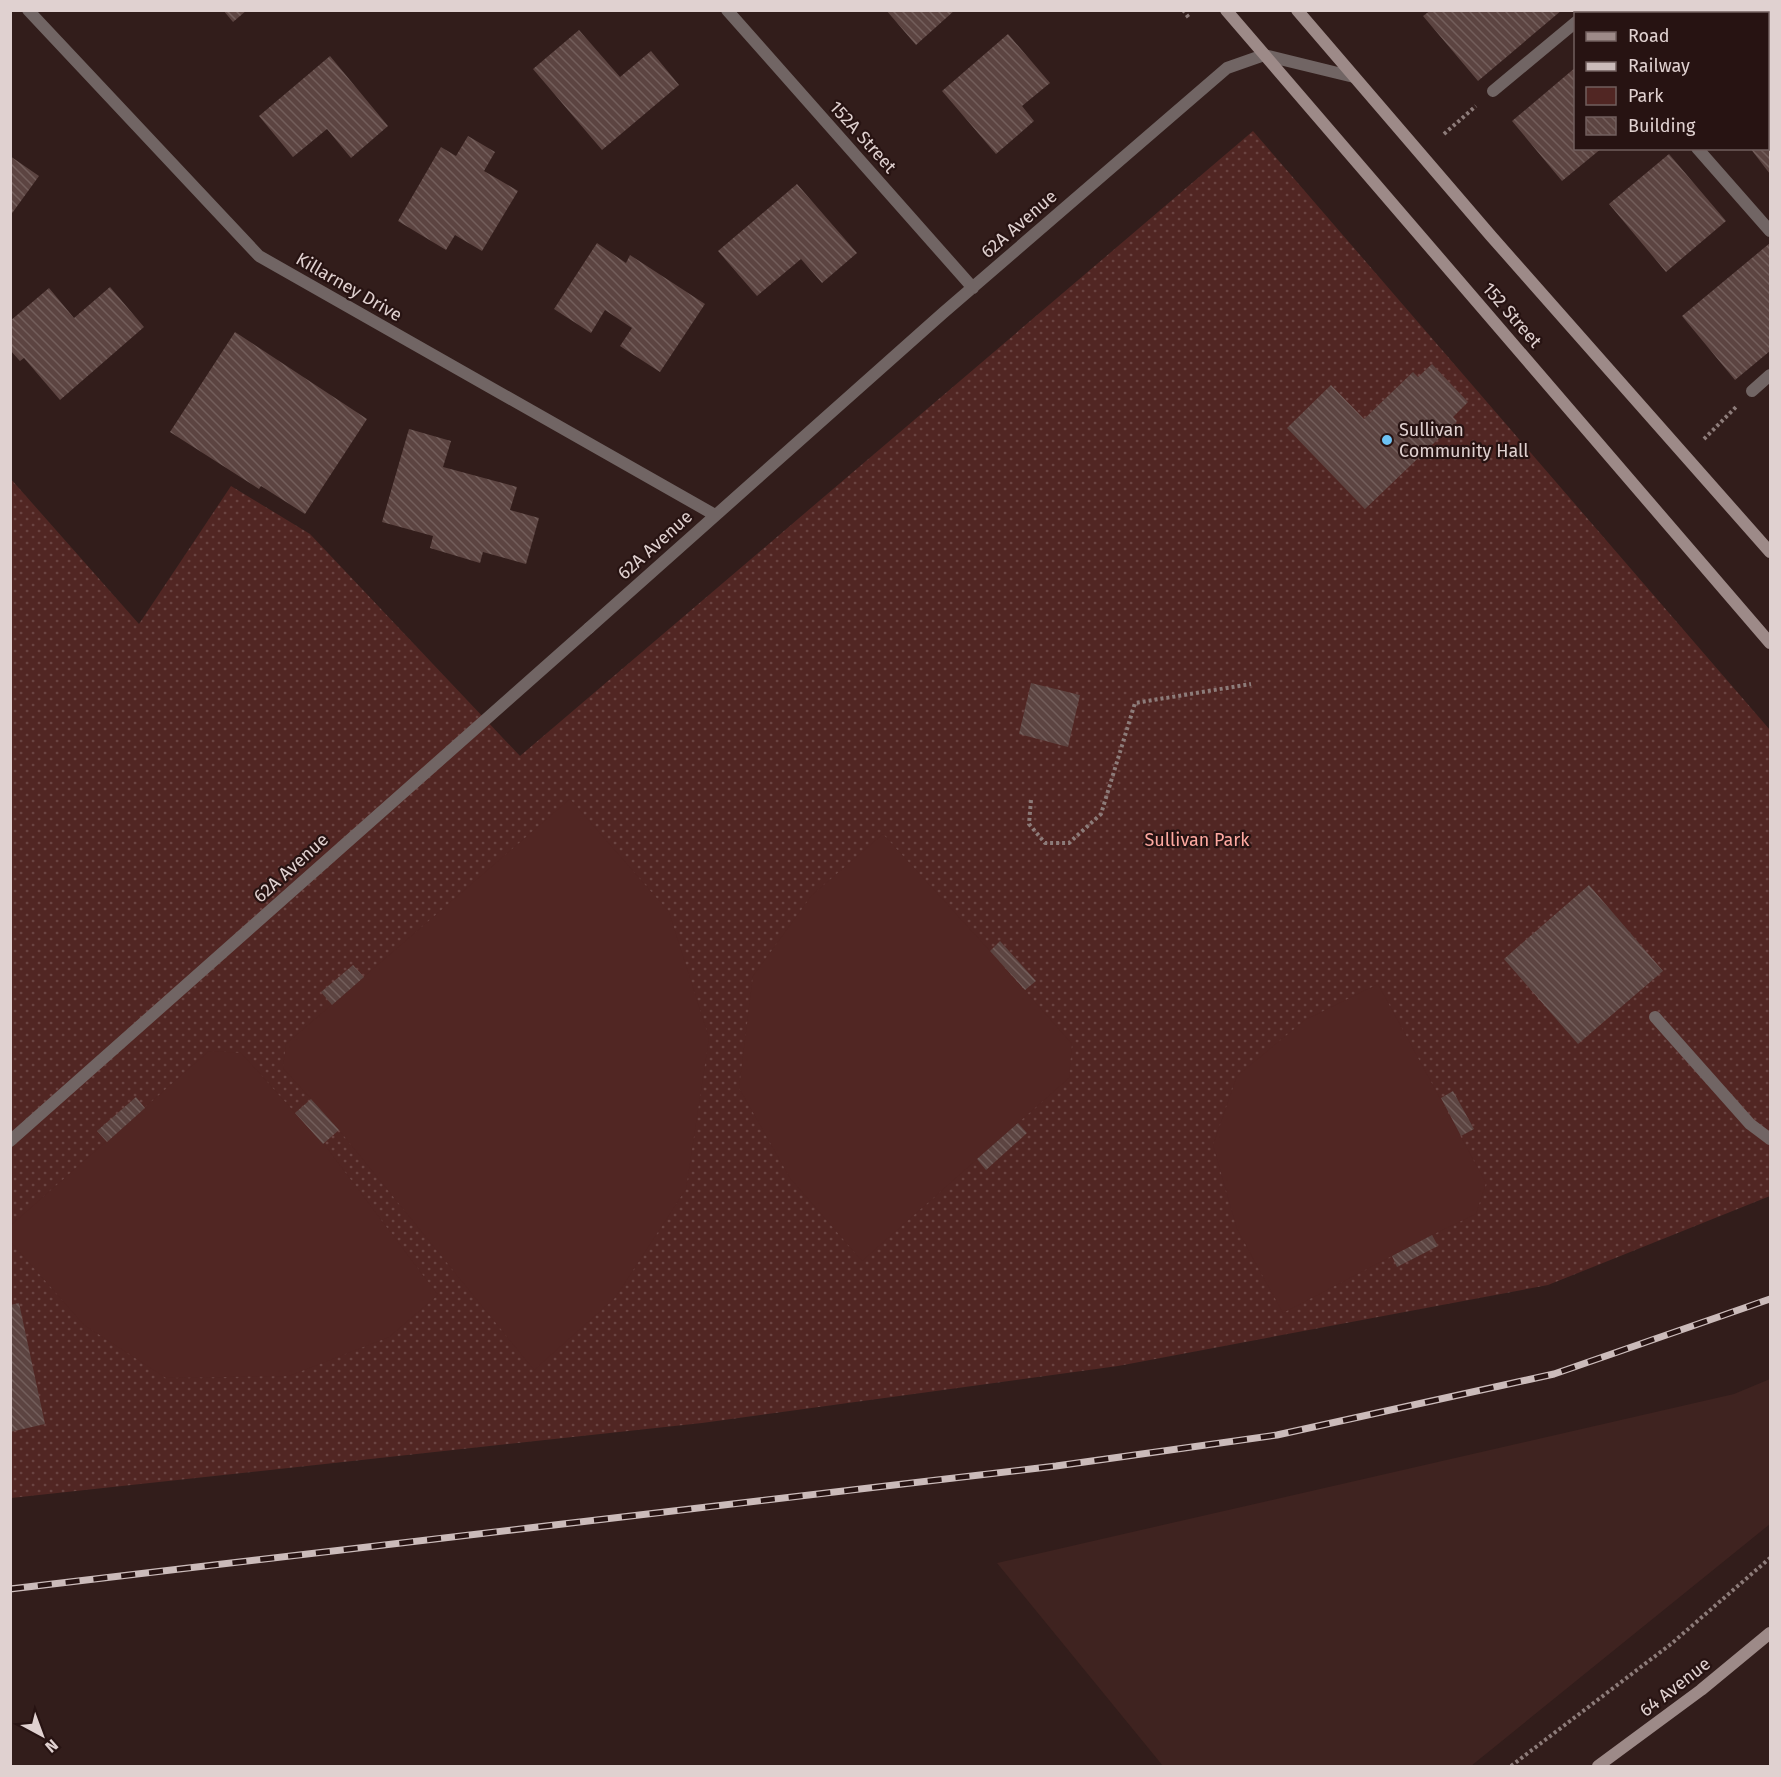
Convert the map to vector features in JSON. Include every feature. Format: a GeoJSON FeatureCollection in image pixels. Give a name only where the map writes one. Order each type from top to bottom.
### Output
{"type":"FeatureCollection","features":[{"type":"Feature","properties":{"kind":"main road","name":"152 Street"},"geometry":{"type":"LineString","coordinates":[[1226,10],[1770,643]]}},
{"type":"Feature","properties":{"kind":"main road","name":"152 Street"},"geometry":{"type":"LineString","coordinates":[[1297,10],[1499,245],[1770,552]]}},
{"type":"Feature","properties":{"kind":"main road","name":"64 Avenue"},"geometry":{"type":"LineString","coordinates":[[1599,1767],[1701,1690],[1770,1633]]}},
{"type":"Feature","properties":{"kind":"street","name":"Killarney Drive"},"geometry":{"type":"LineString","coordinates":[[28,10],[259,256],[715,515]]}},
{"type":"Feature","properties":{"kind":"street","name":"152A Street"},"geometry":{"type":"LineString","coordinates":[[727,10],[973,288]]}},
{"type":"Feature","properties":{"kind":"street"},"geometry":{"type":"LineString","coordinates":[[1493,91],[1574,23]]}},
{"type":"Feature","properties":{"kind":"street","name":"62A Avenue"},"geometry":{"type":"LineString","coordinates":[[10,1141],[715,515],[1227,68],[1264,55]]}},
{"type":"Feature","properties":{"kind":"street"},"geometry":{"type":"LineString","coordinates":[[1264,55],[1354,77]]}},
{"type":"Feature","properties":{"kind":"street"},"geometry":{"type":"LineString","coordinates":[[1699,150],[1770,231]]}},
{"type":"Feature","properties":{"kind":"street"},"geometry":{"type":"LineString","coordinates":[[1752,391],[1770,375]]}},
{"type":"Feature","properties":{"kind":"street"},"geometry":{"type":"LineString","coordinates":[[1655,1017],[1750,1124],[1770,1139]]}},
{"type":"Feature","properties":{"kind":"path"},"geometry":{"type":"LineString","coordinates":[[1183,10],[1189,18]]}},
{"type":"Feature","properties":{"kind":"path"},"geometry":{"type":"LineString","coordinates":[[1444,134],[1479,104]]}},
{"type":"Feature","properties":{"kind":"path"},"geometry":{"type":"LineString","coordinates":[[1704,439],[1734,409]]}},
{"type":"Feature","properties":{"kind":"path"},"geometry":{"type":"LineString","coordinates":[[1031,800],[1029,824],[1046,843],[1069,843],[1101,814],[1135,703],[1251,684]]}},
{"type":"Feature","properties":{"kind":"path"},"geometry":{"type":"LineString","coordinates":[[1511,1767],[1671,1644],[1770,1558]]}},
{"type":"Feature","properties":{"kind":"shaded area"},"geometry":{"type":"Polygon","coordinates":[[[1770,1379],[1770,1524],[1471,1766],[1163,1766],[997,1563],[1734,1394],[1770,1379]]]}},
{"type":"Feature","properties":{"kind":"green space","name":"Sullivan Park"},"geometry":{"type":"Polygon","coordinates":[[[1253,131],[1770,730],[1770,1196],[1548,1285],[1118,1366],[702,1423],[11,1498],[10,478],[139,624],[231,486],[310,534],[520,756],[1253,131]]]}},
{"type":"Feature","properties":{"kind":"green space"},"geometry":{"type":"Polygon","coordinates":[[[570,799],[669,912],[709,1038],[686,1189],[615,1298],[534,1370],[339,1130],[283,1068],[286,1044],[570,799]]]}},
{"type":"Feature","properties":{"kind":"green space"},"geometry":{"type":"Polygon","coordinates":[[[883,834],[1072,1044],[1069,1078],[862,1261],[790,1178],[739,1088],[753,976],[812,895],[883,834]]]}},
{"type":"Feature","properties":{"kind":"green space"},"geometry":{"type":"Polygon","coordinates":[[[1378,984],[1486,1183],[1476,1214],[1283,1313],[1237,1229],[1213,1145],[1237,1076],[1305,1020],[1378,984]]]}},
{"type":"Feature","properties":{"kind":"green space"},"geometry":{"type":"Polygon","coordinates":[[[209,1051],[241,1053],[327,1148],[438,1295],[389,1337],[289,1376],[166,1378],[84,1325],[11,1242],[10,1226],[209,1051]]]}},
{"type":"Feature","properties":{"kind":"building"},"geometry":{"type":"Polygon","coordinates":[[[223,10],[247,10],[233,22],[223,10]]]}},
{"type":"Feature","properties":{"kind":"building"},"geometry":{"type":"Polygon","coordinates":[[[886,10],[955,10],[916,45],[886,10]]]}},
{"type":"Feature","properties":{"kind":"building"},"geometry":{"type":"Polygon","coordinates":[[[1431,10],[1562,10],[1478,81],[1423,16],[1431,10]]]}},
{"type":"Feature","properties":{"kind":"building"},"geometry":{"type":"Polygon","coordinates":[[[1660,10],[1738,10],[1740,12],[1658,12],[1660,10]]]}},
{"type":"Feature","properties":{"kind":"building"},"geometry":{"type":"Polygon","coordinates":[[[579,30],[620,77],[651,51],[679,85],[602,150],[533,69],[579,30]]]}},
{"type":"Feature","properties":{"kind":"building"},"geometry":{"type":"Polygon","coordinates":[[[1008,34],[1050,83],[1022,106],[1034,121],[996,154],[942,91],[1008,34]]]}},
{"type":"Feature","properties":{"kind":"building"},"geometry":{"type":"Polygon","coordinates":[[[1769,46],[1770,48],[1769,100],[1769,46]]]}},
{"type":"Feature","properties":{"kind":"building"},"geometry":{"type":"Polygon","coordinates":[[[330,56],[388,126],[351,158],[327,129],[293,157],[259,116],[330,56]]]}},
{"type":"Feature","properties":{"kind":"building"},"geometry":{"type":"Polygon","coordinates":[[[1574,69],[1574,150],[1600,150],[1562,181],[1512,121],[1574,69]]]}},
{"type":"Feature","properties":{"kind":"building"},"geometry":{"type":"Polygon","coordinates":[[[1770,114],[1770,174],[1752,150],[1769,150],[1770,114]]]}},
{"type":"Feature","properties":{"kind":"building"},"geometry":{"type":"Polygon","coordinates":[[[468,136],[495,152],[484,171],[518,191],[482,251],[455,235],[446,250],[398,221],[441,147],[456,156],[468,136]]]}},
{"type":"Feature","properties":{"kind":"building"},"geometry":{"type":"Polygon","coordinates":[[[1669,154],[1726,221],[1666,272],[1609,204],[1669,154]]]}},
{"type":"Feature","properties":{"kind":"building"},"geometry":{"type":"Polygon","coordinates":[[[10,156],[39,176],[10,216],[10,156]]]}},
{"type":"Feature","properties":{"kind":"building"},"geometry":{"type":"Polygon","coordinates":[[[797,184],[857,253],[822,283],[801,259],[757,296],[718,251],[797,184]]]}},
{"type":"Feature","properties":{"kind":"building"},"geometry":{"type":"Polygon","coordinates":[[[597,243],[626,263],[630,255],[705,304],[660,372],[620,346],[632,328],[605,310],[591,333],[554,309],[597,243]]]}},
{"type":"Feature","properties":{"kind":"building"},"geometry":{"type":"Polygon","coordinates":[[[1770,243],[1770,351],[1735,380],[1682,316],[1770,243]]]}},
{"type":"Feature","properties":{"kind":"building"},"geometry":{"type":"Polygon","coordinates":[[[110,287],[144,327],[60,400],[24,358],[20,361],[10,350],[10,321],[49,288],[74,318],[110,287]]]}},
{"type":"Feature","properties":{"kind":"building"},"geometry":{"type":"Polygon","coordinates":[[[235,332],[367,419],[305,514],[261,486],[259,489],[170,432],[235,332]]]}},
{"type":"Feature","properties":{"kind":"building","name":"Sullivan Community Hall"},"geometry":{"type":"Polygon","coordinates":[[[1432,364],[1468,402],[1453,417],[1457,421],[1365,509],[1287,428],[1331,385],[1364,419],[1413,372],[1418,377],[1432,364]]]}},
{"type":"Feature","properties":{"kind":"building"},"geometry":{"type":"Polygon","coordinates":[[[409,429],[451,441],[443,467],[517,487],[510,510],[539,518],[526,564],[483,552],[480,563],[430,548],[433,536],[382,522],[409,429]]]}},
{"type":"Feature","properties":{"kind":"building"},"geometry":{"type":"Polygon","coordinates":[[[1031,683],[1080,695],[1068,747],[1019,734],[1031,683]]]}},
{"type":"Feature","properties":{"kind":"building"},"geometry":{"type":"Polygon","coordinates":[[[1589,885],[1663,971],[1578,1044],[1504,959],[1589,885]]]}},
{"type":"Feature","properties":{"kind":"building"},"geometry":{"type":"Polygon","coordinates":[[[1000,941],[1036,981],[1025,990],[990,951],[1000,941]]]}},
{"type":"Feature","properties":{"kind":"building"},"geometry":{"type":"Polygon","coordinates":[[[353,965],[364,977],[332,1005],[321,992],[353,965]]]}},
{"type":"Feature","properties":{"kind":"building"},"geometry":{"type":"Polygon","coordinates":[[[1453,1091],[1474,1129],[1461,1136],[1441,1098],[1453,1091]]]}},
{"type":"Feature","properties":{"kind":"building"},"geometry":{"type":"Polygon","coordinates":[[[136,1097],[145,1108],[107,1142],[97,1131],[136,1097]]]}},
{"type":"Feature","properties":{"kind":"building"},"geometry":{"type":"Polygon","coordinates":[[[311,1099],[339,1130],[323,1144],[295,1113],[311,1099]]]}},
{"type":"Feature","properties":{"kind":"building"},"geometry":{"type":"Polygon","coordinates":[[[1018,1123],[1027,1133],[986,1170],[977,1159],[1018,1123]]]}},
{"type":"Feature","properties":{"kind":"building"},"geometry":{"type":"Polygon","coordinates":[[[1432,1235],[1438,1246],[1397,1267],[1392,1256],[1432,1235]]]}},
{"type":"Feature","properties":{"kind":"building"},"geometry":{"type":"Polygon","coordinates":[[[19,1303],[45,1424],[10,1432],[10,1305],[19,1303]]]}},
{"type":"Feature","properties":{"kind":"railway"},"geometry":{"type":"LineString","coordinates":[[10,1589],[1056,1466],[1277,1435],[1554,1374],[1770,1299]]}},
{"type":"Feature","properties":{"kind":"place","name":"Sullivan Community Hall"},"geometry":{"type":"Point","coordinates":[1387,440]}}]}
